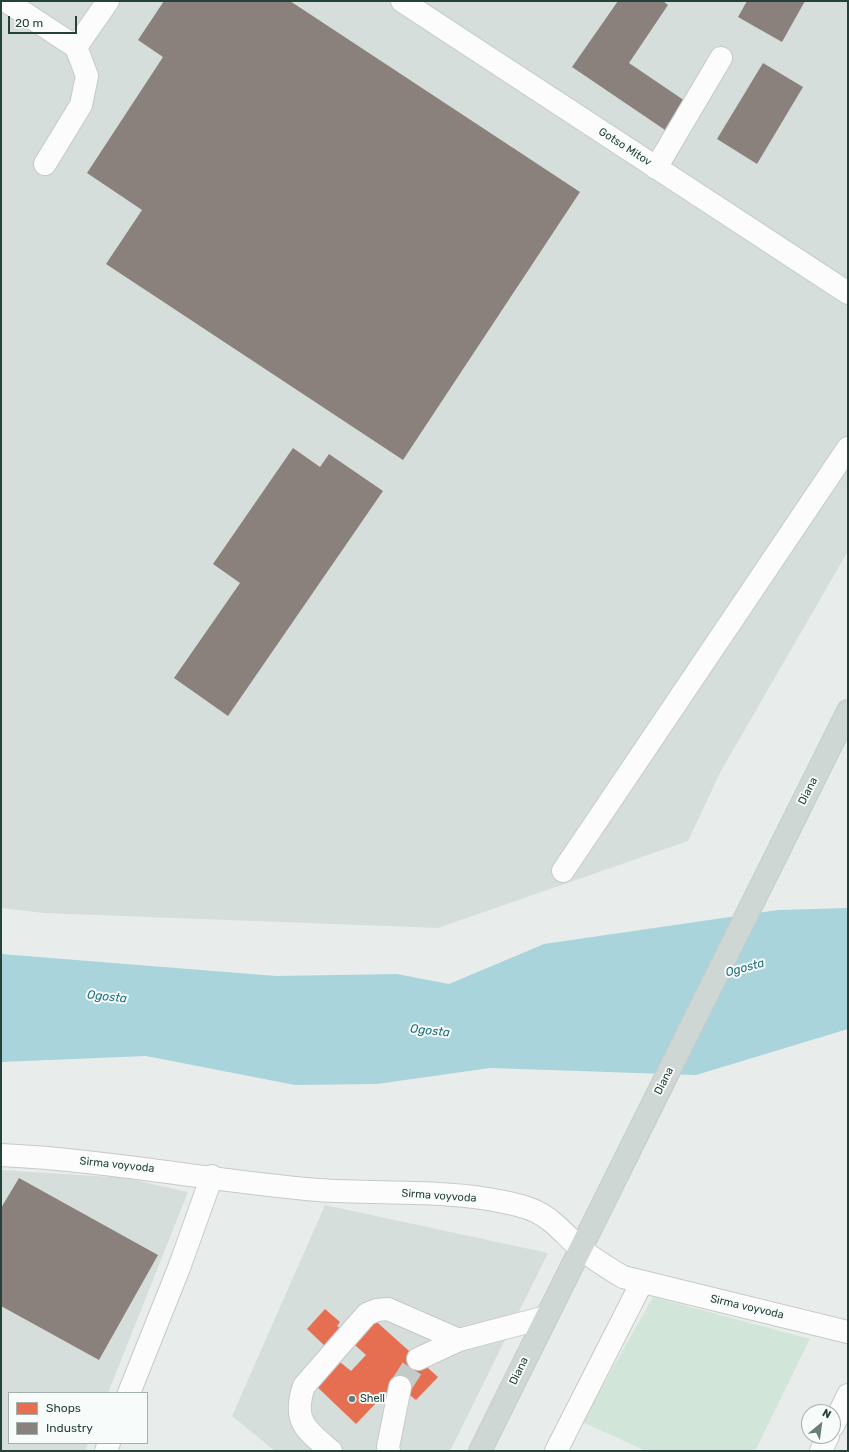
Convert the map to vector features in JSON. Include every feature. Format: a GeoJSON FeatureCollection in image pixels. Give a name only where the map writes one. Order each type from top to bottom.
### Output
{"type":"FeatureCollection","features":[{"type":"Feature","properties":{"kind":"main road","name":"Diana"},"geometry":{"type":"LineString","coordinates":[[480,1451],[848,711]]}},
{"type":"Feature","properties":{"kind":"street"},"geometry":{"type":"LineString","coordinates":[[6,1],[76,47],[87,76],[81,105],[45,164]]}},
{"type":"Feature","properties":{"kind":"street"},"geometry":{"type":"LineString","coordinates":[[76,47],[108,1]]}},
{"type":"Feature","properties":{"kind":"street","name":"Gotso Mitov"},"geometry":{"type":"LineString","coordinates":[[406,2],[848,293]]}},
{"type":"Feature","properties":{"kind":"street"},"geometry":{"type":"LineString","coordinates":[[656,168],[721,58]]}},
{"type":"Feature","properties":{"kind":"street"},"geometry":{"type":"LineString","coordinates":[[563,871],[848,448]]}},
{"type":"Feature","properties":{"kind":"street","name":"Sirma voyvoda"},"geometry":{"type":"LineString","coordinates":[[2,1157],[114,1164],[212,1176],[258,1184],[320,1190],[459,1195],[496,1200],[535,1210],[555,1223],[580,1248],[604,1266],[623,1277],[845,1326]]}},
{"type":"Feature","properties":{"kind":"street"},"geometry":{"type":"LineString","coordinates":[[129,1392],[179,1268],[212,1176]]}},
{"type":"Feature","properties":{"kind":"street"},"geometry":{"type":"LineString","coordinates":[[556,1451],[642,1282]]}},
{"type":"Feature","properties":{"kind":"street"},"geometry":{"type":"LineString","coordinates":[[331,1451],[309,1432],[301,1418],[299,1401],[304,1386],[367,1314],[377,1310],[388,1309],[459,1340]]}},
{"type":"Feature","properties":{"kind":"street"},"geometry":{"type":"LineString","coordinates":[[418,1359],[459,1340],[546,1317]]}},
{"type":"Feature","properties":{"kind":"street"},"geometry":{"type":"LineString","coordinates":[[388,1451],[400,1387]]}},
{"type":"Feature","properties":{"kind":"street"},"geometry":{"type":"LineString","coordinates":[[841,1409],[848,1395]]}},
{"type":"Feature","properties":{"kind":"shaded area"},"geometry":{"type":"Polygon","coordinates":[[[1,1],[848,1],[848,551],[721,771],[688,841],[438,928],[44,913],[1,908],[1,1]]]}},
{"type":"Feature","properties":{"kind":"shaded area"},"geometry":{"type":"Polygon","coordinates":[[[1,1170],[126,1178],[188,1192],[108,1392],[8,1392],[8,1444],[88,1444],[85,1451],[1,1451],[1,1170]]]}},
{"type":"Feature","properties":{"kind":"shaded area"},"geometry":{"type":"Polygon","coordinates":[[[325,1205],[548,1253],[450,1451],[275,1451],[232,1416],[325,1205]]]}},
{"type":"Feature","properties":{"kind":"green space"},"geometry":{"type":"Polygon","coordinates":[[[653,1297],[810,1339],[755,1451],[646,1451],[582,1422],[653,1297]]]}},
{"type":"Feature","properties":{"kind":"water","name":"Ogosta"},"geometry":{"type":"Polygon","coordinates":[[[848,908],[848,1029],[696,1075],[490,1068],[377,1084],[295,1085],[146,1056],[1,1062],[1,954],[276,976],[397,974],[449,984],[544,944],[778,910],[848,908]]]}},
{"type":"Feature","properties":{"kind":"building: Shops"},"geometry":{"type":"Polygon","coordinates":[[[325,1309],[340,1322],[337,1326],[340,1328],[334,1334],[337,1337],[327,1348],[307,1329],[325,1309]]]}},
{"type":"Feature","properties":{"kind":"building: Shops"},"geometry":{"type":"Polygon","coordinates":[[[369,1315],[438,1377],[416,1400],[395,1383],[356,1424],[312,1382],[335,1358],[351,1371],[366,1355],[347,1338],[369,1315]]]}},
{"type":"Feature","properties":{"kind":"building: Industry"},"geometry":{"type":"Polygon","coordinates":[[[164,1],[290,1],[580,192],[403,460],[106,264],[142,210],[87,173],[163,57],[138,40],[164,1]]]}},
{"type":"Feature","properties":{"kind":"building: Industry"},"geometry":{"type":"Polygon","coordinates":[[[618,1],[663,1],[668,5],[629,63],[688,103],[668,132],[572,67],[618,1]]]}},
{"type":"Feature","properties":{"kind":"building: Industry"},"geometry":{"type":"Polygon","coordinates":[[[747,1],[805,1],[782,42],[738,17],[747,1]]]}},
{"type":"Feature","properties":{"kind":"building: Industry"},"geometry":{"type":"Polygon","coordinates":[[[763,63],[803,87],[757,164],[717,139],[763,63]]]}},
{"type":"Feature","properties":{"kind":"building: Industry"},"geometry":{"type":"Polygon","coordinates":[[[293,448],[320,467],[329,454],[383,491],[228,716],[174,678],[240,583],[213,564],[293,448]]]}},
{"type":"Feature","properties":{"kind":"building: Industry"},"geometry":{"type":"Polygon","coordinates":[[[19,1178],[158,1255],[99,1360],[1,1306],[1,1208],[19,1178]]]}},
{"type":"Feature","properties":{"kind":"tunnel"},"geometry":{"type":"LineString","coordinates":[[400,1387],[418,1359]]}},
{"type":"Feature","properties":{"kind":"place","name":"Shell"},"geometry":{"type":"Point","coordinates":[352,1399]}}]}
